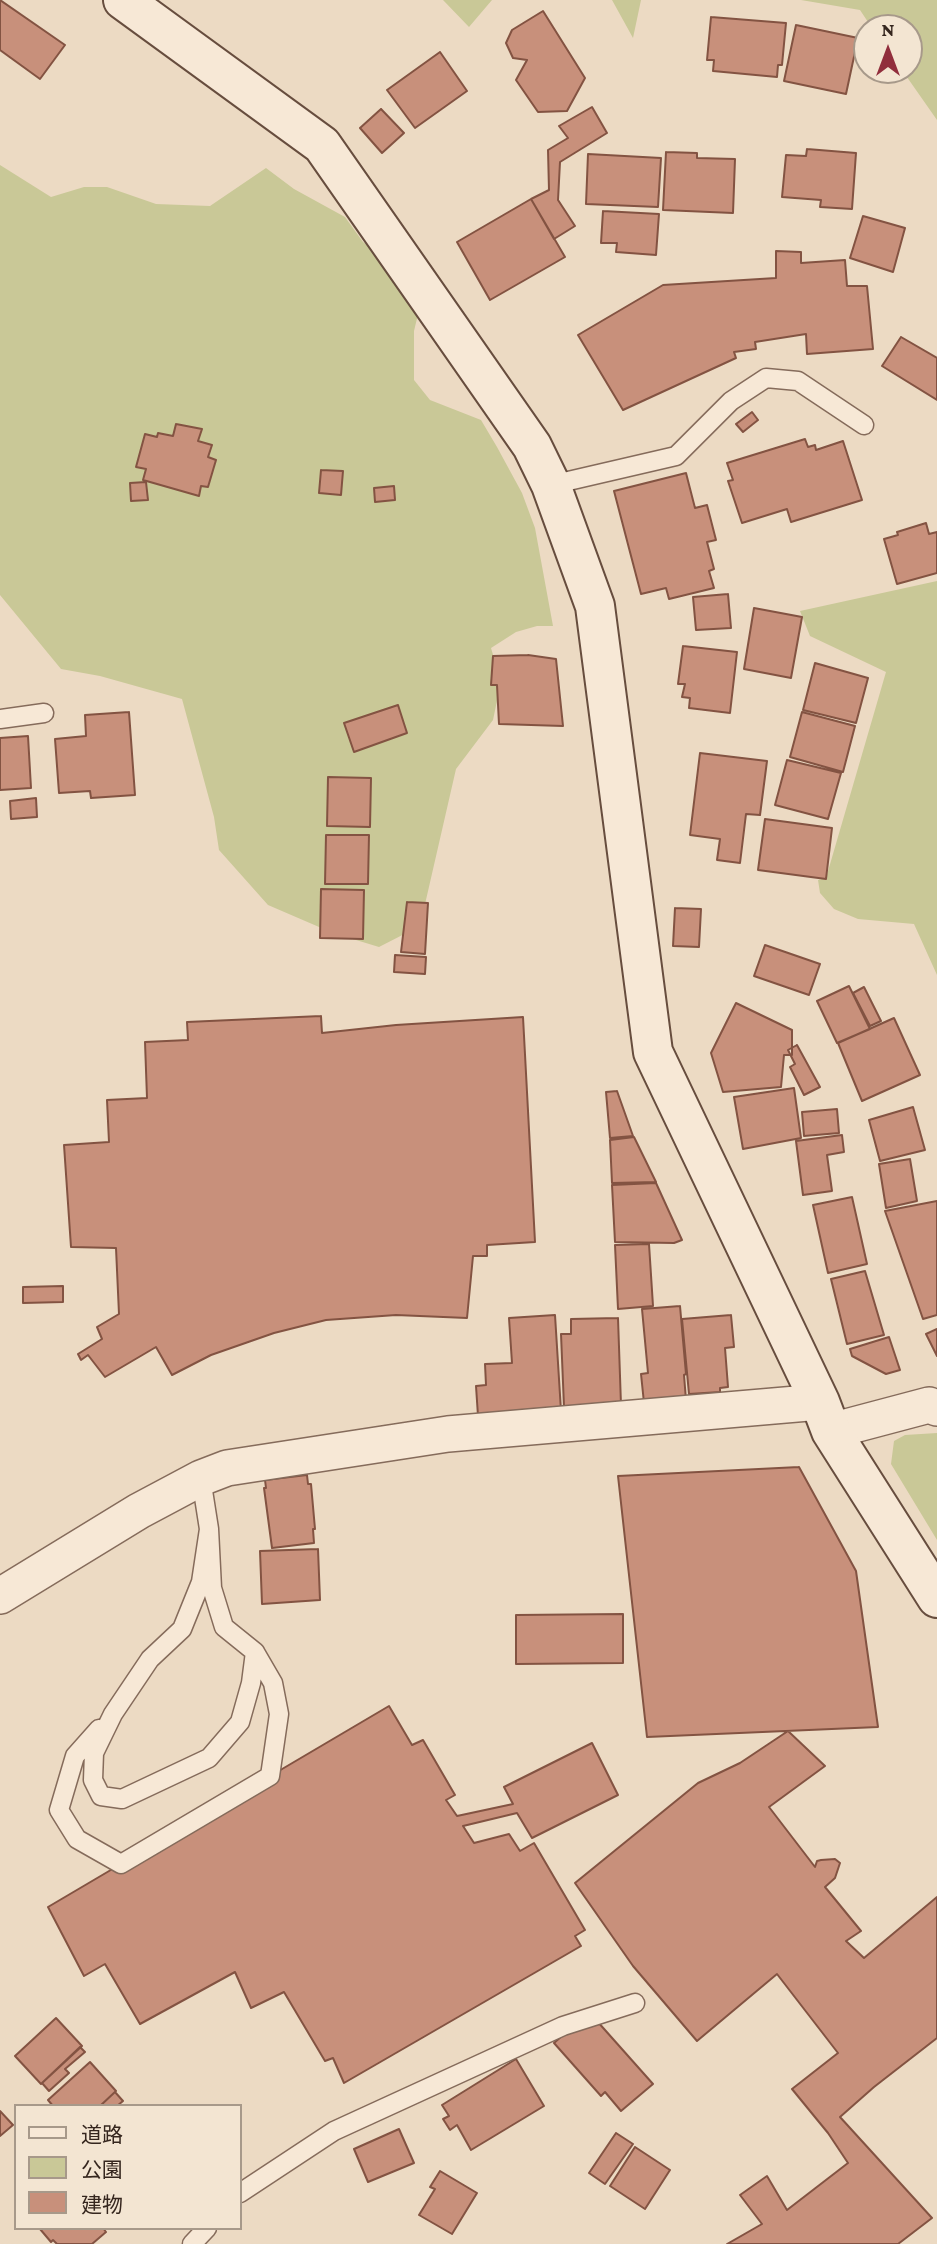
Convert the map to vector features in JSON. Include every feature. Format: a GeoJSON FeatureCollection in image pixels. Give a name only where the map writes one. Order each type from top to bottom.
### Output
{"type":"FeatureCollection","features":[{"type":"Feature","properties":{"kind":"street"},"geometry":{"type":"LineString","coordinates":[[123,0],[322,145],[532,446],[551,485],[595,606],[653,1052],[825,1416],[937,1598]]}},
{"type":"Feature","properties":{"kind":"street"},"geometry":{"type":"LineString","coordinates":[[0,1596],[139,1511],[201,1478],[227,1468],[448,1434],[825,1416],[929,1405],[937,1408]]}},
{"type":"Feature","properties":{"kind":"lane"},"geometry":{"type":"LineString","coordinates":[[551,485],[676,456],[731,401],[766,378],[798,381],[864,425]]}},
{"type":"Feature","properties":{"kind":"lane"},"geometry":{"type":"LineString","coordinates":[[0,719],[44,712]]}},
{"type":"Feature","properties":{"kind":"lane"},"geometry":{"type":"LineString","coordinates":[[113,1714],[75,1756],[59,1810],[77,1839],[121,1864],[270,1776],[279,1714],[273,1684],[255,1651],[224,1627],[212,1588],[209,1529],[201,1478]]}},
{"type":"Feature","properties":{"kind":"lane"},"geometry":{"type":"LineString","coordinates":[[209,1529],[201,1582],[182,1629],[150,1659],[113,1714],[94,1753],[93,1780],[101,1796],[122,1799],[209,1758],[240,1722],[251,1684],[255,1651]]}},
{"type":"Feature","properties":{"kind":"lane"},"geometry":{"type":"LineString","coordinates":[[242,2192],[334,2131],[563,2026],[635,2003]]}},
{"type":"Feature","properties":{"kind":"lane"},"geometry":{"type":"LineString","coordinates":[[192,2244],[205,2230]]}},
{"type":"Feature","properties":{"kind":"green space"},"geometry":{"type":"Polygon","coordinates":[[[443,0],[492,0],[469,27],[443,0]]]}},
{"type":"Feature","properties":{"kind":"green space"},"geometry":{"type":"Polygon","coordinates":[[[612,0],[641,0],[633,38],[612,0]]]}},
{"type":"Feature","properties":{"kind":"green space"},"geometry":{"type":"Polygon","coordinates":[[[801,0],[937,0],[937,120],[912,84],[923,84],[923,14],[863,14],[860,10],[801,0]]]}},
{"type":"Feature","properties":{"kind":"green space"},"geometry":{"type":"Polygon","coordinates":[[[0,165],[51,197],[84,187],[107,187],[156,204],[210,206],[266,168],[294,189],[345,217],[363,242],[405,274],[420,306],[414,331],[414,380],[430,400],[481,420],[497,447],[522,493],[535,528],[553,626],[537,626],[516,632],[491,648],[497,668],[498,696],[493,720],[456,769],[420,926],[379,947],[333,933],[268,905],[219,850],[214,817],[182,699],[100,676],[61,669],[0,595],[0,165]]]}},
{"type":"Feature","properties":{"kind":"green space"},"geometry":{"type":"Polygon","coordinates":[[[937,581],[937,975],[914,924],[858,919],[834,909],[820,893],[818,880],[826,878],[886,672],[810,636],[800,611],[937,581]]]}},
{"type":"Feature","properties":{"kind":"green space"},"geometry":{"type":"Polygon","coordinates":[[[937,1433],[937,1540],[891,1464],[894,1441],[905,1435],[937,1433]]]}},
{"type":"Feature","properties":{"kind":"building"},"geometry":{"type":"Polygon","coordinates":[[[0,0],[65,45],[40,79],[0,50],[0,0]]]}},
{"type":"Feature","properties":{"kind":"building"},"geometry":{"type":"Polygon","coordinates":[[[543,11],[585,78],[567,111],[538,112],[516,80],[527,60],[513,58],[506,43],[512,30],[543,11]]]}},
{"type":"Feature","properties":{"kind":"building"},"geometry":{"type":"Polygon","coordinates":[[[711,17],[786,23],[782,65],[778,65],[777,77],[713,71],[714,60],[707,60],[711,17]]]}},
{"type":"Feature","properties":{"kind":"building"},"geometry":{"type":"Polygon","coordinates":[[[796,25],[853,37],[853,61],[846,94],[784,81],[796,25]]]}},
{"type":"Feature","properties":{"kind":"building"},"geometry":{"type":"Polygon","coordinates":[[[440,52],[467,91],[415,128],[387,90],[440,52]]]}},
{"type":"Feature","properties":{"kind":"building"},"geometry":{"type":"Polygon","coordinates":[[[592,107],[607,133],[560,162],[558,200],[575,226],[554,239],[531,199],[549,190],[548,150],[568,138],[559,126],[592,107]]]}},
{"type":"Feature","properties":{"kind":"building"},"geometry":{"type":"Polygon","coordinates":[[[381,109],[404,133],[382,153],[360,128],[381,109]]]}},
{"type":"Feature","properties":{"kind":"building"},"geometry":{"type":"Polygon","coordinates":[[[807,149],[856,153],[852,209],[820,207],[821,200],[782,197],[786,155],[806,156],[807,149]]]}},
{"type":"Feature","properties":{"kind":"building"},"geometry":{"type":"Polygon","coordinates":[[[666,152],[697,153],[697,158],[735,159],[733,213],[663,210],[666,152]]]}},
{"type":"Feature","properties":{"kind":"building"},"geometry":{"type":"Polygon","coordinates":[[[588,154],[661,158],[658,207],[586,204],[588,154]]]}},
{"type":"Feature","properties":{"kind":"building"},"geometry":{"type":"Polygon","coordinates":[[[531,199],[565,257],[490,300],[457,242],[531,199]]]}},
{"type":"Feature","properties":{"kind":"building"},"geometry":{"type":"Polygon","coordinates":[[[603,211],[659,214],[656,255],[616,252],[617,243],[601,243],[603,211]]]}},
{"type":"Feature","properties":{"kind":"building"},"geometry":{"type":"Polygon","coordinates":[[[863,216],[905,228],[893,272],[850,258],[863,216]]]}},
{"type":"Feature","properties":{"kind":"building"},"geometry":{"type":"Polygon","coordinates":[[[776,251],[801,252],[801,263],[845,260],[847,286],[867,286],[873,349],[807,354],[806,334],[755,342],[756,349],[734,352],[736,358],[623,410],[578,335],[663,285],[776,278],[776,251]]]}},
{"type":"Feature","properties":{"kind":"building"},"geometry":{"type":"Polygon","coordinates":[[[901,337],[937,358],[937,400],[882,366],[901,337]]]}},
{"type":"Feature","properties":{"kind":"building"},"geometry":{"type":"Polygon","coordinates":[[[752,412],[758,420],[743,432],[736,424],[752,412]]]}},
{"type":"Feature","properties":{"kind":"building"},"geometry":{"type":"Polygon","coordinates":[[[176,424],[202,429],[198,441],[212,445],[208,457],[216,460],[208,487],[201,486],[199,496],[143,480],[146,469],[136,467],[145,434],[157,437],[158,433],[173,436],[176,424]]]}},
{"type":"Feature","properties":{"kind":"building"},"geometry":{"type":"Polygon","coordinates":[[[805,439],[808,447],[815,445],[816,450],[843,441],[862,500],[791,522],[787,509],[742,523],[728,481],[733,480],[727,463],[805,439]]]}},
{"type":"Feature","properties":{"kind":"building"},"geometry":{"type":"Polygon","coordinates":[[[321,470],[343,471],[341,495],[319,493],[321,470]]]}},
{"type":"Feature","properties":{"kind":"building"},"geometry":{"type":"Polygon","coordinates":[[[686,473],[695,508],[707,505],[716,540],[707,542],[714,569],[709,571],[714,588],[669,599],[666,588],[641,594],[614,491],[686,473]]]}},
{"type":"Feature","properties":{"kind":"building"},"geometry":{"type":"Polygon","coordinates":[[[146,482],[148,500],[131,501],[130,483],[146,482]]]}},
{"type":"Feature","properties":{"kind":"building"},"geometry":{"type":"Polygon","coordinates":[[[394,486],[395,500],[375,502],[374,488],[394,486]]]}},
{"type":"Feature","properties":{"kind":"building"},"geometry":{"type":"Polygon","coordinates":[[[926,523],[929,534],[937,532],[937,573],[897,584],[884,539],[926,523]]]}},
{"type":"Feature","properties":{"kind":"building"},"geometry":{"type":"Polygon","coordinates":[[[728,594],[731,628],[696,630],[693,597],[728,594]]]}},
{"type":"Feature","properties":{"kind":"building"},"geometry":{"type":"Polygon","coordinates":[[[754,608],[802,617],[791,678],[744,669],[754,608]]]}},
{"type":"Feature","properties":{"kind":"building"},"geometry":{"type":"Polygon","coordinates":[[[683,646],[737,652],[730,713],[689,708],[690,698],[682,697],[685,684],[678,684],[683,646]]]}},
{"type":"Feature","properties":{"kind":"building"},"geometry":{"type":"Polygon","coordinates":[[[528,655],[556,659],[563,726],[499,724],[497,685],[491,685],[493,656],[528,655]]]}},
{"type":"Feature","properties":{"kind":"building"},"geometry":{"type":"Polygon","coordinates":[[[815,663],[868,678],[856,723],[803,710],[815,663]]]}},
{"type":"Feature","properties":{"kind":"building"},"geometry":{"type":"Polygon","coordinates":[[[398,705],[407,733],[354,752],[344,723],[398,705]]]}},
{"type":"Feature","properties":{"kind":"building"},"geometry":{"type":"Polygon","coordinates":[[[129,712],[135,795],[91,798],[90,791],[59,793],[55,739],[86,736],[85,715],[129,712]]]}},
{"type":"Feature","properties":{"kind":"building"},"geometry":{"type":"Polygon","coordinates":[[[802,712],[855,726],[843,772],[790,757],[802,712]]]}},
{"type":"Feature","properties":{"kind":"building"},"geometry":{"type":"Polygon","coordinates":[[[28,736],[31,788],[0,790],[0,738],[28,736]]]}},
{"type":"Feature","properties":{"kind":"building"},"geometry":{"type":"Polygon","coordinates":[[[700,753],[767,761],[760,815],[746,814],[740,863],[717,860],[720,839],[690,835],[700,753]]]}},
{"type":"Feature","properties":{"kind":"building"},"geometry":{"type":"Polygon","coordinates":[[[787,760],[841,773],[828,819],[775,805],[787,760]]]}},
{"type":"Feature","properties":{"kind":"building"},"geometry":{"type":"Polygon","coordinates":[[[328,777],[371,778],[370,827],[327,826],[328,777]]]}},
{"type":"Feature","properties":{"kind":"building"},"geometry":{"type":"Polygon","coordinates":[[[36,798],[37,817],[11,819],[10,801],[36,798]]]}},
{"type":"Feature","properties":{"kind":"building"},"geometry":{"type":"Polygon","coordinates":[[[765,819],[832,828],[826,879],[758,870],[765,819]]]}},
{"type":"Feature","properties":{"kind":"building"},"geometry":{"type":"Polygon","coordinates":[[[326,835],[369,835],[368,884],[325,884],[326,835]]]}},
{"type":"Feature","properties":{"kind":"building"},"geometry":{"type":"Polygon","coordinates":[[[321,889],[364,890],[363,939],[320,938],[321,889]]]}},
{"type":"Feature","properties":{"kind":"building"},"geometry":{"type":"Polygon","coordinates":[[[407,902],[428,903],[425,954],[401,952],[407,902]]]}},
{"type":"Feature","properties":{"kind":"building"},"geometry":{"type":"Polygon","coordinates":[[[675,908],[701,909],[699,947],[673,946],[675,908]]]}},
{"type":"Feature","properties":{"kind":"building"},"geometry":{"type":"Polygon","coordinates":[[[765,945],[820,964],[809,995],[754,976],[765,945]]]}},
{"type":"Feature","properties":{"kind":"building"},"geometry":{"type":"Polygon","coordinates":[[[395,955],[426,957],[425,974],[394,972],[395,955]]]}},
{"type":"Feature","properties":{"kind":"building"},"geometry":{"type":"Polygon","coordinates":[[[849,986],[870,1029],[837,1043],[817,1001],[849,986]]]}},
{"type":"Feature","properties":{"kind":"building"},"geometry":{"type":"Polygon","coordinates":[[[864,987],[881,1021],[870,1026],[853,993],[864,987]]]}},
{"type":"Feature","properties":{"kind":"building"},"geometry":{"type":"Polygon","coordinates":[[[736,1003],[792,1030],[792,1055],[784,1055],[781,1087],[723,1092],[711,1053],[736,1003]]]}},
{"type":"Feature","properties":{"kind":"building"},"geometry":{"type":"Polygon","coordinates":[[[321,1016],[322,1033],[396,1025],[523,1017],[535,1242],[487,1245],[487,1256],[473,1256],[467,1318],[396,1315],[326,1320],[274,1333],[211,1355],[172,1375],[156,1347],[105,1377],[88,1355],[81,1360],[78,1354],[102,1339],[97,1327],[119,1314],[116,1248],[71,1247],[64,1145],[109,1142],[107,1100],[147,1098],[145,1042],[188,1040],[187,1022],[321,1016]]]}},
{"type":"Feature","properties":{"kind":"building"},"geometry":{"type":"Polygon","coordinates":[[[894,1018],[920,1075],[862,1101],[838,1043],[894,1018]]]}},
{"type":"Feature","properties":{"kind":"building"},"geometry":{"type":"Polygon","coordinates":[[[797,1045],[820,1087],[804,1095],[790,1067],[795,1064],[788,1050],[797,1045]]]}},
{"type":"Feature","properties":{"kind":"building"},"geometry":{"type":"Polygon","coordinates":[[[794,1088],[801,1138],[743,1149],[734,1097],[794,1088]]]}},
{"type":"Feature","properties":{"kind":"building"},"geometry":{"type":"Polygon","coordinates":[[[617,1091],[633,1136],[610,1138],[606,1092],[617,1091]]]}},
{"type":"Feature","properties":{"kind":"building"},"geometry":{"type":"Polygon","coordinates":[[[913,1107],[925,1150],[880,1161],[869,1120],[913,1107]]]}},
{"type":"Feature","properties":{"kind":"building"},"geometry":{"type":"Polygon","coordinates":[[[837,1109],[839,1133],[804,1136],[802,1112],[837,1109]]]}},
{"type":"Feature","properties":{"kind":"building"},"geometry":{"type":"Polygon","coordinates":[[[842,1135],[844,1152],[827,1155],[832,1191],[803,1195],[796,1141],[842,1135]]]}},
{"type":"Feature","properties":{"kind":"building"},"geometry":{"type":"Polygon","coordinates":[[[634,1137],[656,1182],[612,1183],[610,1140],[634,1137]]]}},
{"type":"Feature","properties":{"kind":"building"},"geometry":{"type":"Polygon","coordinates":[[[910,1159],[917,1201],[886,1208],[879,1164],[910,1159]]]}},
{"type":"Feature","properties":{"kind":"building"},"geometry":{"type":"Polygon","coordinates":[[[656,1183],[682,1240],[674,1243],[615,1242],[612,1185],[656,1183]]]}},
{"type":"Feature","properties":{"kind":"building"},"geometry":{"type":"Polygon","coordinates":[[[852,1197],[867,1264],[828,1273],[813,1205],[852,1197]]]}},
{"type":"Feature","properties":{"kind":"building"},"geometry":{"type":"Polygon","coordinates":[[[937,1201],[937,1315],[923,1319],[885,1211],[937,1201]]]}},
{"type":"Feature","properties":{"kind":"building"},"geometry":{"type":"Polygon","coordinates":[[[649,1244],[653,1306],[618,1309],[615,1245],[649,1244]]]}},
{"type":"Feature","properties":{"kind":"building"},"geometry":{"type":"Polygon","coordinates":[[[865,1271],[884,1335],[847,1344],[831,1279],[865,1271]]]}},
{"type":"Feature","properties":{"kind":"building"},"geometry":{"type":"Polygon","coordinates":[[[63,1286],[63,1302],[23,1303],[23,1287],[63,1286]]]}},
{"type":"Feature","properties":{"kind":"building"},"geometry":{"type":"Polygon","coordinates":[[[680,1306],[686,1400],[644,1403],[641,1374],[648,1373],[642,1309],[680,1306]]]}},
{"type":"Feature","properties":{"kind":"building"},"geometry":{"type":"Polygon","coordinates":[[[555,1315],[561,1411],[478,1416],[476,1386],[486,1385],[485,1364],[512,1363],[509,1318],[555,1315]]]}},
{"type":"Feature","properties":{"kind":"building"},"geometry":{"type":"Polygon","coordinates":[[[731,1315],[734,1347],[725,1348],[728,1387],[720,1388],[720,1392],[689,1394],[682,1319],[731,1315]]]}},
{"type":"Feature","properties":{"kind":"building"},"geometry":{"type":"Polygon","coordinates":[[[618,1318],[621,1405],[564,1407],[561,1334],[571,1334],[571,1319],[618,1318]]]}},
{"type":"Feature","properties":{"kind":"building"},"geometry":{"type":"Polygon","coordinates":[[[937,1329],[937,1356],[926,1334],[937,1329]]]}},
{"type":"Feature","properties":{"kind":"building"},"geometry":{"type":"Polygon","coordinates":[[[889,1337],[900,1370],[886,1374],[852,1356],[850,1349],[889,1337]]]}},
{"type":"Feature","properties":{"kind":"building"},"geometry":{"type":"Polygon","coordinates":[[[799,1467],[856,1571],[878,1727],[647,1737],[618,1476],[799,1467]]]}},
{"type":"Feature","properties":{"kind":"building"},"geometry":{"type":"Polygon","coordinates":[[[307,1475],[308,1484],[311,1484],[314,1543],[272,1548],[265,1480],[307,1475]]]}},
{"type":"Feature","properties":{"kind":"building"},"geometry":{"type":"Polygon","coordinates":[[[318,1549],[320,1600],[262,1604],[260,1551],[318,1549]]]}},
{"type":"Feature","properties":{"kind":"building"},"geometry":{"type":"Polygon","coordinates":[[[623,1614],[623,1663],[516,1664],[516,1615],[623,1614]]]}},
{"type":"Feature","properties":{"kind":"building"},"geometry":{"type":"Polygon","coordinates":[[[389,1706],[412,1745],[423,1740],[455,1795],[446,1800],[457,1816],[513,1804],[504,1787],[592,1743],[618,1795],[532,1838],[517,1813],[463,1826],[474,1843],[509,1834],[520,1851],[534,1843],[585,1930],[575,1936],[581,1946],[344,2083],[333,2058],[325,2061],[284,1992],[251,2008],[235,1972],[140,2024],[105,1964],[84,1976],[48,1907],[389,1706]]]}},
{"type":"Feature","properties":{"kind":"building"},"geometry":{"type":"Polygon","coordinates":[[[788,1731],[825,1766],[769,1807],[815,1867],[817,1861],[821,1860],[835,1859],[840,1863],[835,1878],[825,1887],[861,1931],[846,1941],[864,1958],[937,1897],[937,2038],[840,2117],[932,2218],[898,2244],[727,2244],[762,2224],[740,2195],[767,2176],[787,2210],[848,2163],[828,2133],[792,2089],[838,2053],[777,1974],[697,2041],[633,1966],[575,1883],[698,1783],[740,1763],[788,1731]]]}},
{"type":"Feature","properties":{"kind":"building"},"geometry":{"type":"Polygon","coordinates":[[[589,2012],[653,2084],[621,2111],[605,2092],[601,2096],[554,2043],[589,2012]]]}},
{"type":"Feature","properties":{"kind":"building"},"geometry":{"type":"Polygon","coordinates":[[[56,2018],[82,2046],[41,2084],[15,2056],[56,2018]]]}},
{"type":"Feature","properties":{"kind":"building"},"geometry":{"type":"Polygon","coordinates":[[[80,2047],[85,2052],[65,2069],[69,2073],[49,2091],[42,2083],[80,2047]]]}},
{"type":"Feature","properties":{"kind":"building"},"geometry":{"type":"Polygon","coordinates":[[[516,2059],[544,2106],[471,2150],[457,2125],[450,2130],[443,2119],[449,2116],[442,2105],[516,2059]]]}},
{"type":"Feature","properties":{"kind":"building"},"geometry":{"type":"Polygon","coordinates":[[[90,2062],[116,2091],[102,2104],[51,2104],[48,2100],[90,2062]]]}},
{"type":"Feature","properties":{"kind":"building"},"geometry":{"type":"Polygon","coordinates":[[[115,2092],[123,2101],[119,2104],[102,2104],[115,2092]]]}},
{"type":"Feature","properties":{"kind":"building"},"geometry":{"type":"Polygon","coordinates":[[[0,2111],[13,2125],[0,2136],[0,2111]]]}},
{"type":"Feature","properties":{"kind":"building"},"geometry":{"type":"Polygon","coordinates":[[[399,2129],[414,2163],[368,2182],[354,2149],[399,2129]]]}},
{"type":"Feature","properties":{"kind":"building"},"geometry":{"type":"Polygon","coordinates":[[[616,2133],[633,2144],[605,2184],[589,2173],[616,2133]]]}},
{"type":"Feature","properties":{"kind":"building"},"geometry":{"type":"Polygon","coordinates":[[[635,2147],[670,2170],[645,2209],[610,2186],[635,2147]]]}},
{"type":"Feature","properties":{"kind":"building"},"geometry":{"type":"Polygon","coordinates":[[[440,2171],[477,2193],[452,2234],[419,2215],[435,2189],[430,2187],[440,2171]]]}},
{"type":"Feature","properties":{"kind":"building"},"geometry":{"type":"Polygon","coordinates":[[[41,2230],[106,2232],[92,2244],[51,2242],[41,2230]]]}}]}
